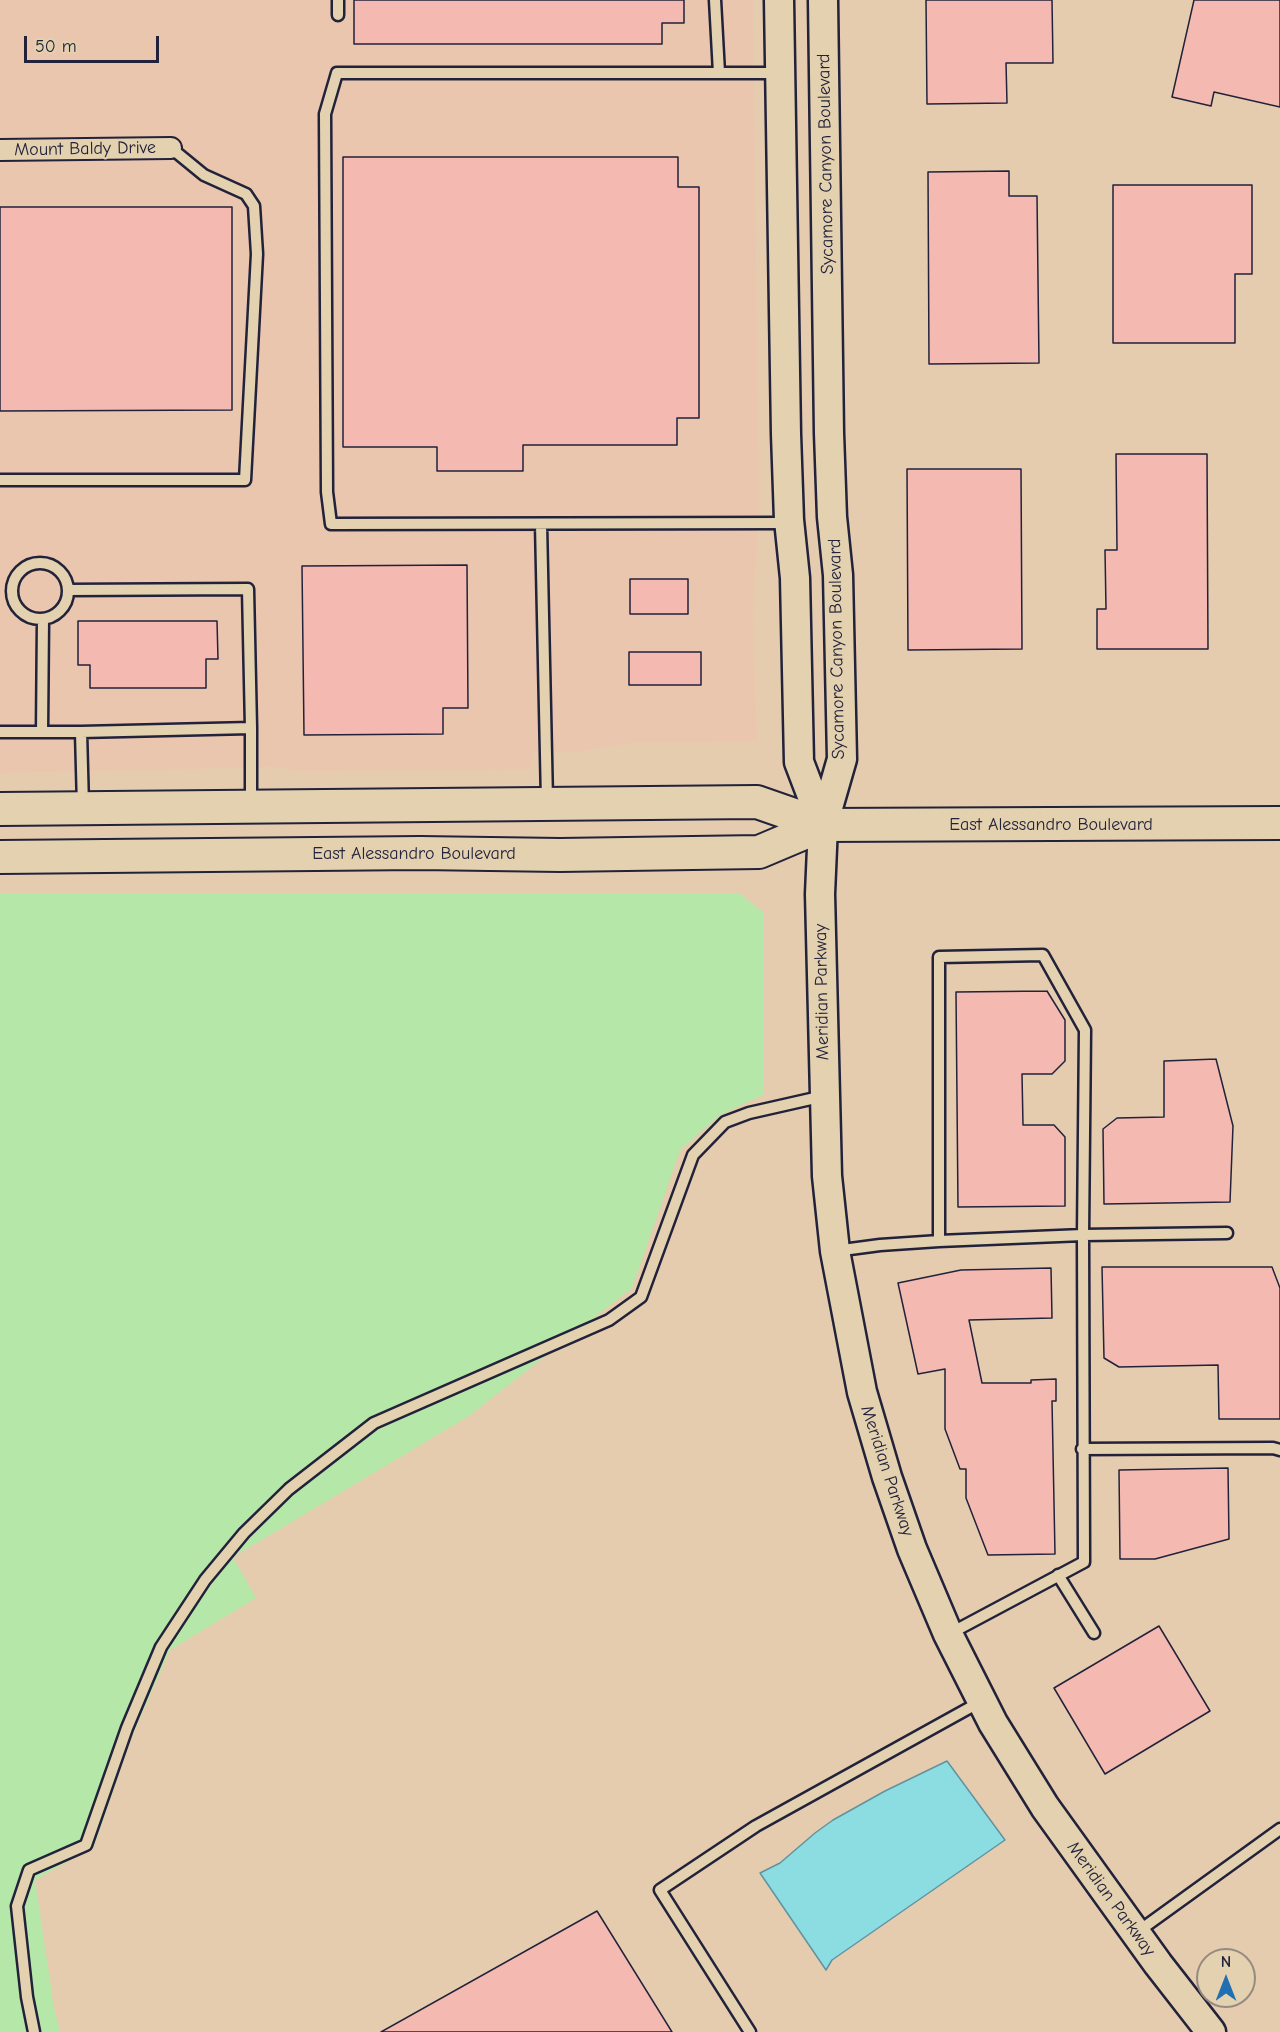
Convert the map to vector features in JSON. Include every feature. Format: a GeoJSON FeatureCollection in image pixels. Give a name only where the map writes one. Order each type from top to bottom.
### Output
{"type":"FeatureCollection","features":[{"type":"Feature","properties":{"kind":"main road"},"geometry":{"type":"LineString","coordinates":[[780,0],[786,434],[789,523],[795,578],[799,762],[823,825]]}},
{"type":"Feature","properties":{"kind":"main road","name":"Sycamore Canyon Boulevard"},"geometry":{"type":"LineString","coordinates":[[823,0],[829,433],[832,517],[838,575],[842,759],[823,825]]}},
{"type":"Feature","properties":{"kind":"main road","name":"East Alessandro Boulevard"},"geometry":{"type":"LineString","coordinates":[[0,809],[757,802],[823,825],[1280,823]]}},
{"type":"Feature","properties":{"kind":"main road","name":"East Alessandro Boulevard"},"geometry":{"type":"LineString","coordinates":[[0,857],[759,852],[823,825]]}},
{"type":"Feature","properties":{"kind":"main road","name":"Meridian Parkway"},"geometry":{"type":"LineString","coordinates":[[823,825],[820,894],[827,1176],[835,1251],[862,1392],[912,1549],[948,1634],[993,1723],[1045,1807],[1136,1934],[1211,2032]]}},
{"type":"Feature","properties":{"kind":"street","name":"Mount Baldy Drive"},"geometry":{"type":"LineString","coordinates":[[0,150],[171,148]]}},
{"type":"Feature","properties":{"kind":"lane"},"geometry":{"type":"LineString","coordinates":[[338,0],[338,15]]}},
{"type":"Feature","properties":{"kind":"lane"},"geometry":{"type":"LineString","coordinates":[[715,0],[719,73]]}},
{"type":"Feature","properties":{"kind":"lane"},"geometry":{"type":"LineString","coordinates":[[781,73],[337,73],[325,114],[327,492],[331,524],[789,523]]}},
{"type":"Feature","properties":{"kind":"lane"},"geometry":{"type":"LineString","coordinates":[[0,480],[246,480],[256,254],[254,206],[246,194],[204,175],[171,148]]}},
{"type":"Feature","properties":{"kind":"lane"},"geometry":{"type":"LineString","coordinates":[[541,524],[547,804]]}},
{"type":"Feature","properties":{"kind":"lane"},"geometry":{"type":"LineString","coordinates":[[37,563],[46,564],[61,573],[68,590],[64,606],[51,617],[43,619],[27,616],[20,611],[12,596],[12,587],[20,571],[37,563]]}},
{"type":"Feature","properties":{"kind":"lane"},"geometry":{"type":"LineString","coordinates":[[0,587],[12,587]]}},
{"type":"Feature","properties":{"kind":"lane"},"geometry":{"type":"LineString","coordinates":[[68,590],[248,589],[252,807]]}},
{"type":"Feature","properties":{"kind":"lane"},"geometry":{"type":"LineString","coordinates":[[42,732],[43,619]]}},
{"type":"Feature","properties":{"kind":"lane"},"geometry":{"type":"LineString","coordinates":[[0,732],[251,728]]}},
{"type":"Feature","properties":{"kind":"lane"},"geometry":{"type":"LineString","coordinates":[[81,732],[83,808]]}},
{"type":"Feature","properties":{"kind":"lane"},"geometry":{"type":"LineString","coordinates":[[939,1241],[939,957],[1042,955],[1085,1030],[1082,1449],[1084,1562],[948,1634]]}},
{"type":"Feature","properties":{"kind":"lane"},"geometry":{"type":"LineString","coordinates":[[34,2032],[27,1998],[17,1906],[29,1870],[86,1845],[127,1728],[161,1647],[205,1580],[244,1533],[289,1489],[375,1423],[609,1320],[641,1297],[693,1155],[725,1122],[749,1113],[825,1096]]}},
{"type":"Feature","properties":{"kind":"lane"},"geometry":{"type":"LineString","coordinates":[[835,1251],[939,1241],[1083,1235],[1227,1233]]}},
{"type":"Feature","properties":{"kind":"lane"},"geometry":{"type":"LineString","coordinates":[[1082,1449],[1273,1448],[1280,1450]]}},
{"type":"Feature","properties":{"kind":"lane"},"geometry":{"type":"LineString","coordinates":[[1058,1575],[1094,1633]]}},
{"type":"Feature","properties":{"kind":"lane"},"geometry":{"type":"LineString","coordinates":[[750,2032],[660,1890],[756,1826],[982,1701]]}},
{"type":"Feature","properties":{"kind":"lane"},"geometry":{"type":"LineString","coordinates":[[1136,1934],[1280,1829]]}},
{"type":"Feature","properties":{"kind":"shaded area"},"geometry":{"type":"Polygon","coordinates":[[[0,0],[753,0],[759,508],[753,615],[757,742],[632,743],[578,752],[534,752],[530,769],[301,771],[273,767],[0,773],[0,0]]]}},
{"type":"Feature","properties":{"kind":"green space"},"geometry":{"type":"Polygon","coordinates":[[[0,893],[739,893],[763,912],[763,1095],[720,1115],[680,1150],[632,1288],[469,1416],[233,1557],[256,1598],[170,1650],[131,1739],[94,1847],[35,1880],[54,2008],[60,2032],[0,2032],[0,893]]]}},
{"type":"Feature","properties":{"kind":"water"},"geometry":{"type":"Polygon","coordinates":[[[947,1761],[1005,1840],[832,1960],[826,1970],[760,1873],[780,1863],[833,1820],[885,1791],[947,1761]]]}},
{"type":"Feature","properties":{"kind":"building"},"geometry":{"type":"Polygon","coordinates":[[[354,0],[684,0],[684,23],[662,23],[662,44],[354,44],[354,0]]]}},
{"type":"Feature","properties":{"kind":"building"},"geometry":{"type":"Polygon","coordinates":[[[926,0],[1052,0],[1053,63],[1006,63],[1007,103],[927,104],[926,0]]]}},
{"type":"Feature","properties":{"kind":"building"},"geometry":{"type":"Polygon","coordinates":[[[1194,0],[1280,0],[1280,107],[1214,92],[1211,106],[1172,97],[1194,0]]]}},
{"type":"Feature","properties":{"kind":"building"},"geometry":{"type":"Polygon","coordinates":[[[343,157],[678,157],[678,187],[699,187],[699,418],[677,418],[677,445],[523,445],[523,471],[437,471],[437,447],[343,447],[343,157]]]}},
{"type":"Feature","properties":{"kind":"building"},"geometry":{"type":"Polygon","coordinates":[[[1009,171],[1009,196],[1037,196],[1039,363],[929,364],[928,172],[1009,171]]]}},
{"type":"Feature","properties":{"kind":"building"},"geometry":{"type":"Polygon","coordinates":[[[1113,185],[1252,185],[1252,274],[1235,274],[1235,343],[1113,343],[1113,185]]]}},
{"type":"Feature","properties":{"kind":"building"},"geometry":{"type":"Polygon","coordinates":[[[0,207],[232,207],[232,410],[0,411],[0,207]]]}},
{"type":"Feature","properties":{"kind":"building"},"geometry":{"type":"Polygon","coordinates":[[[1116,454],[1207,454],[1208,649],[1097,649],[1097,609],[1106,609],[1105,550],[1117,550],[1116,454]]]}},
{"type":"Feature","properties":{"kind":"building"},"geometry":{"type":"Polygon","coordinates":[[[907,469],[1021,469],[1022,649],[908,650],[907,469]]]}},
{"type":"Feature","properties":{"kind":"building"},"geometry":{"type":"Polygon","coordinates":[[[467,565],[468,708],[443,708],[443,734],[304,735],[302,566],[467,565]]]}},
{"type":"Feature","properties":{"kind":"building"},"geometry":{"type":"Polygon","coordinates":[[[630,579],[688,579],[688,614],[630,614],[630,579]]]}},
{"type":"Feature","properties":{"kind":"building"},"geometry":{"type":"Polygon","coordinates":[[[78,621],[217,621],[218,659],[206,659],[206,688],[90,688],[90,665],[78,665],[78,621]]]}},
{"type":"Feature","properties":{"kind":"building"},"geometry":{"type":"Polygon","coordinates":[[[629,652],[701,652],[701,685],[629,685],[629,652]]]}},
{"type":"Feature","properties":{"kind":"building"},"geometry":{"type":"Polygon","coordinates":[[[1047,991],[1065,1020],[1065,1061],[1052,1074],[1022,1074],[1023,1125],[1054,1125],[1065,1137],[1065,1206],[958,1207],[956,992],[1047,991]]]}},
{"type":"Feature","properties":{"kind":"building"},"geometry":{"type":"Polygon","coordinates":[[[1216,1059],[1233,1126],[1230,1202],[1104,1204],[1103,1129],[1117,1118],[1164,1117],[1164,1061],[1216,1059]]]}},
{"type":"Feature","properties":{"kind":"building"},"geometry":{"type":"Polygon","coordinates":[[[1102,1267],[1272,1267],[1280,1288],[1280,1419],[1219,1419],[1218,1365],[1119,1367],[1104,1358],[1102,1267]]]}},
{"type":"Feature","properties":{"kind":"building"},"geometry":{"type":"Polygon","coordinates":[[[1051,1268],[1052,1318],[969,1320],[982,1383],[1031,1383],[1031,1380],[1056,1379],[1056,1401],[1052,1401],[1055,1554],[988,1555],[966,1498],[966,1469],[960,1469],[945,1429],[945,1369],[918,1374],[898,1283],[961,1270],[1051,1268]]]}},
{"type":"Feature","properties":{"kind":"building"},"geometry":{"type":"Polygon","coordinates":[[[1228,1468],[1229,1539],[1155,1559],[1120,1559],[1119,1470],[1228,1468]]]}},
{"type":"Feature","properties":{"kind":"building"},"geometry":{"type":"Polygon","coordinates":[[[1159,1626],[1210,1711],[1105,1774],[1054,1688],[1159,1626]]]}},
{"type":"Feature","properties":{"kind":"building"},"geometry":{"type":"Polygon","coordinates":[[[597,1911],[672,2032],[381,2032],[597,1911]]]}}]}
